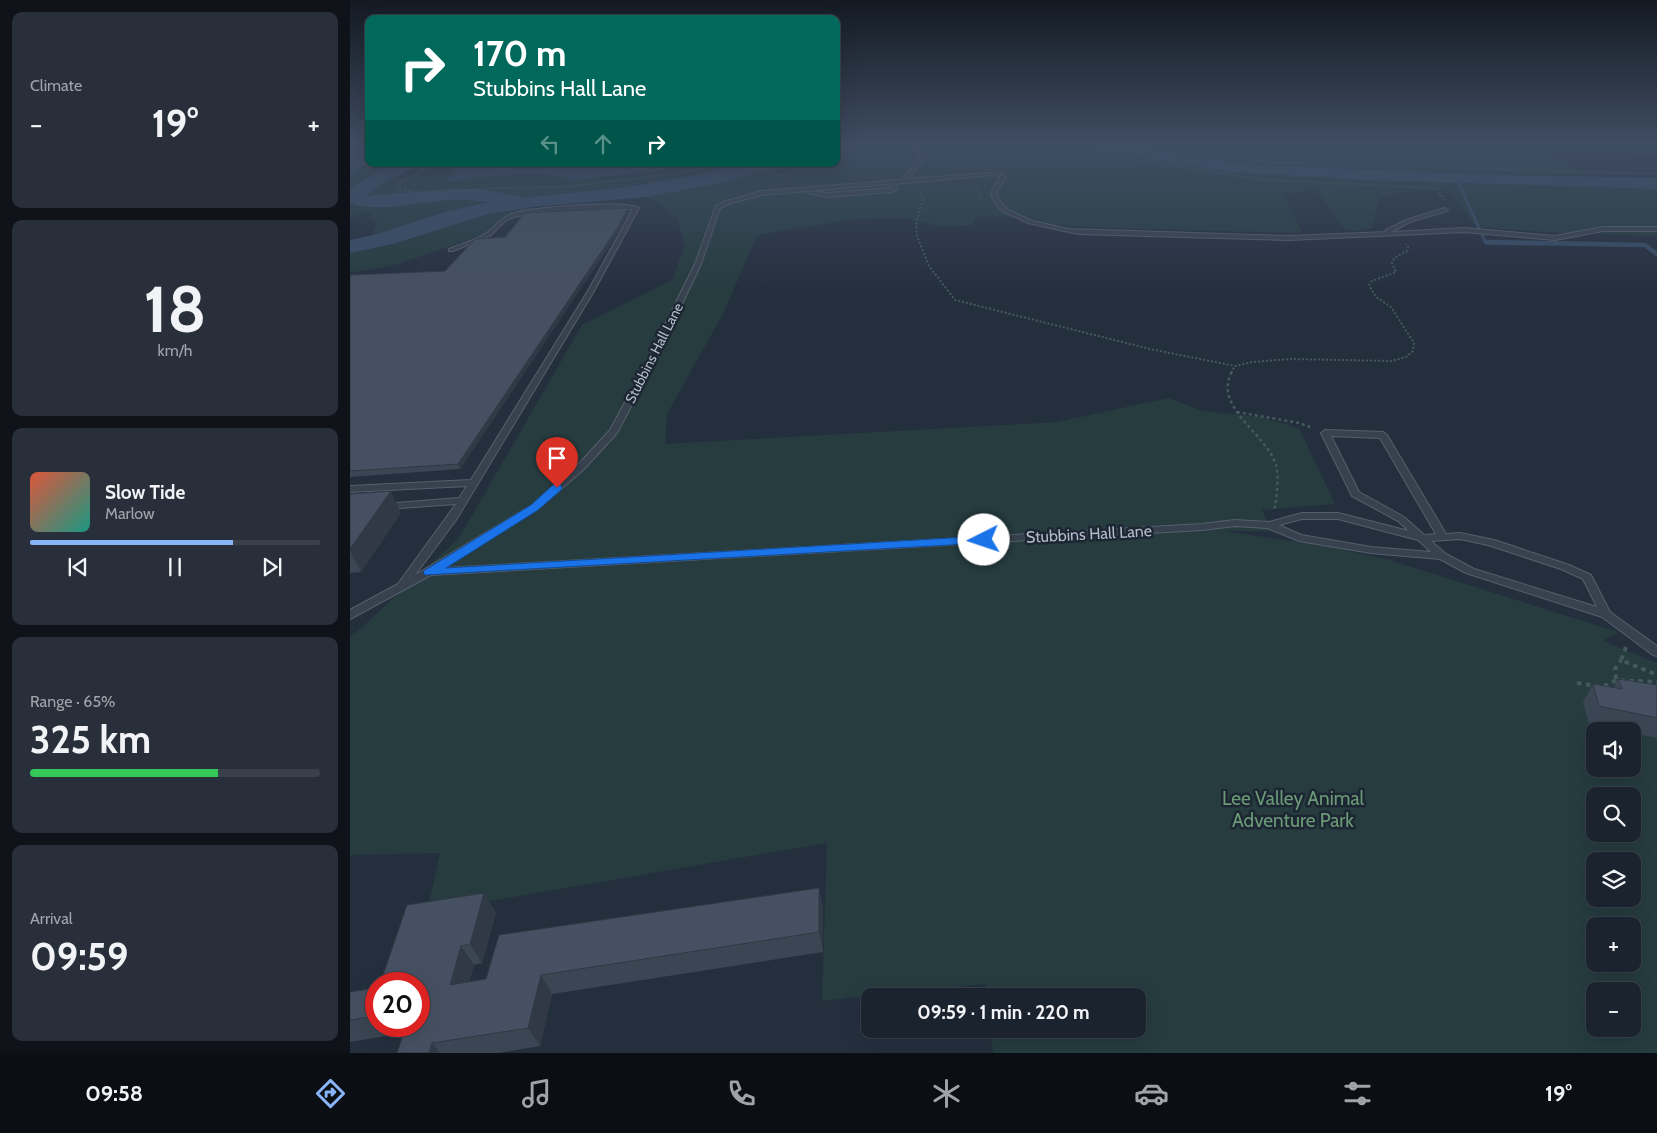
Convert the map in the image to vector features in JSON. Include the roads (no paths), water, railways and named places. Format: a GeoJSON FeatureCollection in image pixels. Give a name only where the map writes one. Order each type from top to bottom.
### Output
{"type":"FeatureCollection","features":[{"type":"Feature","properties":{"kind":"lane","name":"Stubbins Hall Lane"},"geometry":{"type":"LineString","coordinates":[[350,615],[429,572],[534,507],[580,468],[614,431],[648,367],[698,264],[718,207],[745,197],[775,193]]}},
{"type":"Feature","properties":{"kind":"lane"},"geometry":{"type":"LineString","coordinates":[[817,193],[827,195],[851,193]]}},
{"type":"Feature","properties":{"kind":"lane","name":"Stubbins Hall Lane"},"geometry":{"type":"LineString","coordinates":[[994,193],[994,196],[1003,207],[1031,222],[1060,230],[1078,232],[1289,238],[1385,233]]}},
{"type":"Feature","properties":{"kind":"lane"},"geometry":{"type":"LineString","coordinates":[[401,587],[462,501],[591,291],[636,208],[591,208],[516,214],[504,219],[489,234],[451,250]]}},
{"type":"Feature","properties":{"kind":"lane"},"geometry":{"type":"LineString","coordinates":[[1385,233],[1408,221],[1445,210]]}},
{"type":"Feature","properties":{"kind":"lane"},"geometry":{"type":"LineString","coordinates":[[1385,233],[1464,230],[1554,238],[1602,229],[1657,229]]}},
{"type":"Feature","properties":{"kind":"lane"},"geometry":{"type":"LineString","coordinates":[[1442,536],[1383,434],[1326,433],[1355,494],[1401,519],[1442,556],[1470,571],[1606,614],[1657,652]]}},
{"type":"Feature","properties":{"kind":"lane"},"geometry":{"type":"LineString","coordinates":[[350,489],[473,483]]}},
{"type":"Feature","properties":{"kind":"lane"},"geometry":{"type":"LineString","coordinates":[[378,506],[462,501]]}},
{"type":"Feature","properties":{"kind":"lane"},"geometry":{"type":"LineString","coordinates":[[1270,525],[1302,516],[1338,516],[1422,538],[1460,536],[1490,542],[1566,567],[1587,577],[1606,614]]}},
{"type":"Feature","properties":{"kind":"lane","name":"Stubbins Hall Lane"},"geometry":{"type":"LineString","coordinates":[[429,572],[1202,527],[1235,523],[1270,525]]}},
{"type":"Feature","properties":{"kind":"lane"},"geometry":{"type":"LineString","coordinates":[[1270,525],[1299,538],[1371,550],[1442,556]]}},
{"type":"Feature","properties":{"kind":"water"},"geometry":{"type":"Polygon","coordinates":[[[569,193],[666,193],[646,197],[532,207],[489,214],[393,244],[350,253],[350,240],[373,235],[448,211],[495,201],[569,193]]]}},
{"type":"Feature","properties":{"kind":"waterway"},"geometry":{"type":"LineString","coordinates":[[357,193],[355,195],[356,199],[368,202],[478,194],[522,203]]}},
{"type":"Feature","properties":{"kind":"waterway"},"geometry":{"type":"LineString","coordinates":[[1463,193],[1479,228]]}},
{"type":"Feature","properties":{"kind":"waterway"},"geometry":{"type":"LineString","coordinates":[[1482,235],[1486,243],[1542,244]]}},
{"type":"Feature","properties":{"kind":"waterway"},"geometry":{"type":"LineString","coordinates":[[1486,242],[1645,245],[1657,254]]}},
{"type":"Feature","properties":{"kind":"park label","name":"Lee Valley Animal Adventure Park"},"geometry":{"type":"Point","coordinates":[1293,809]}}]}
